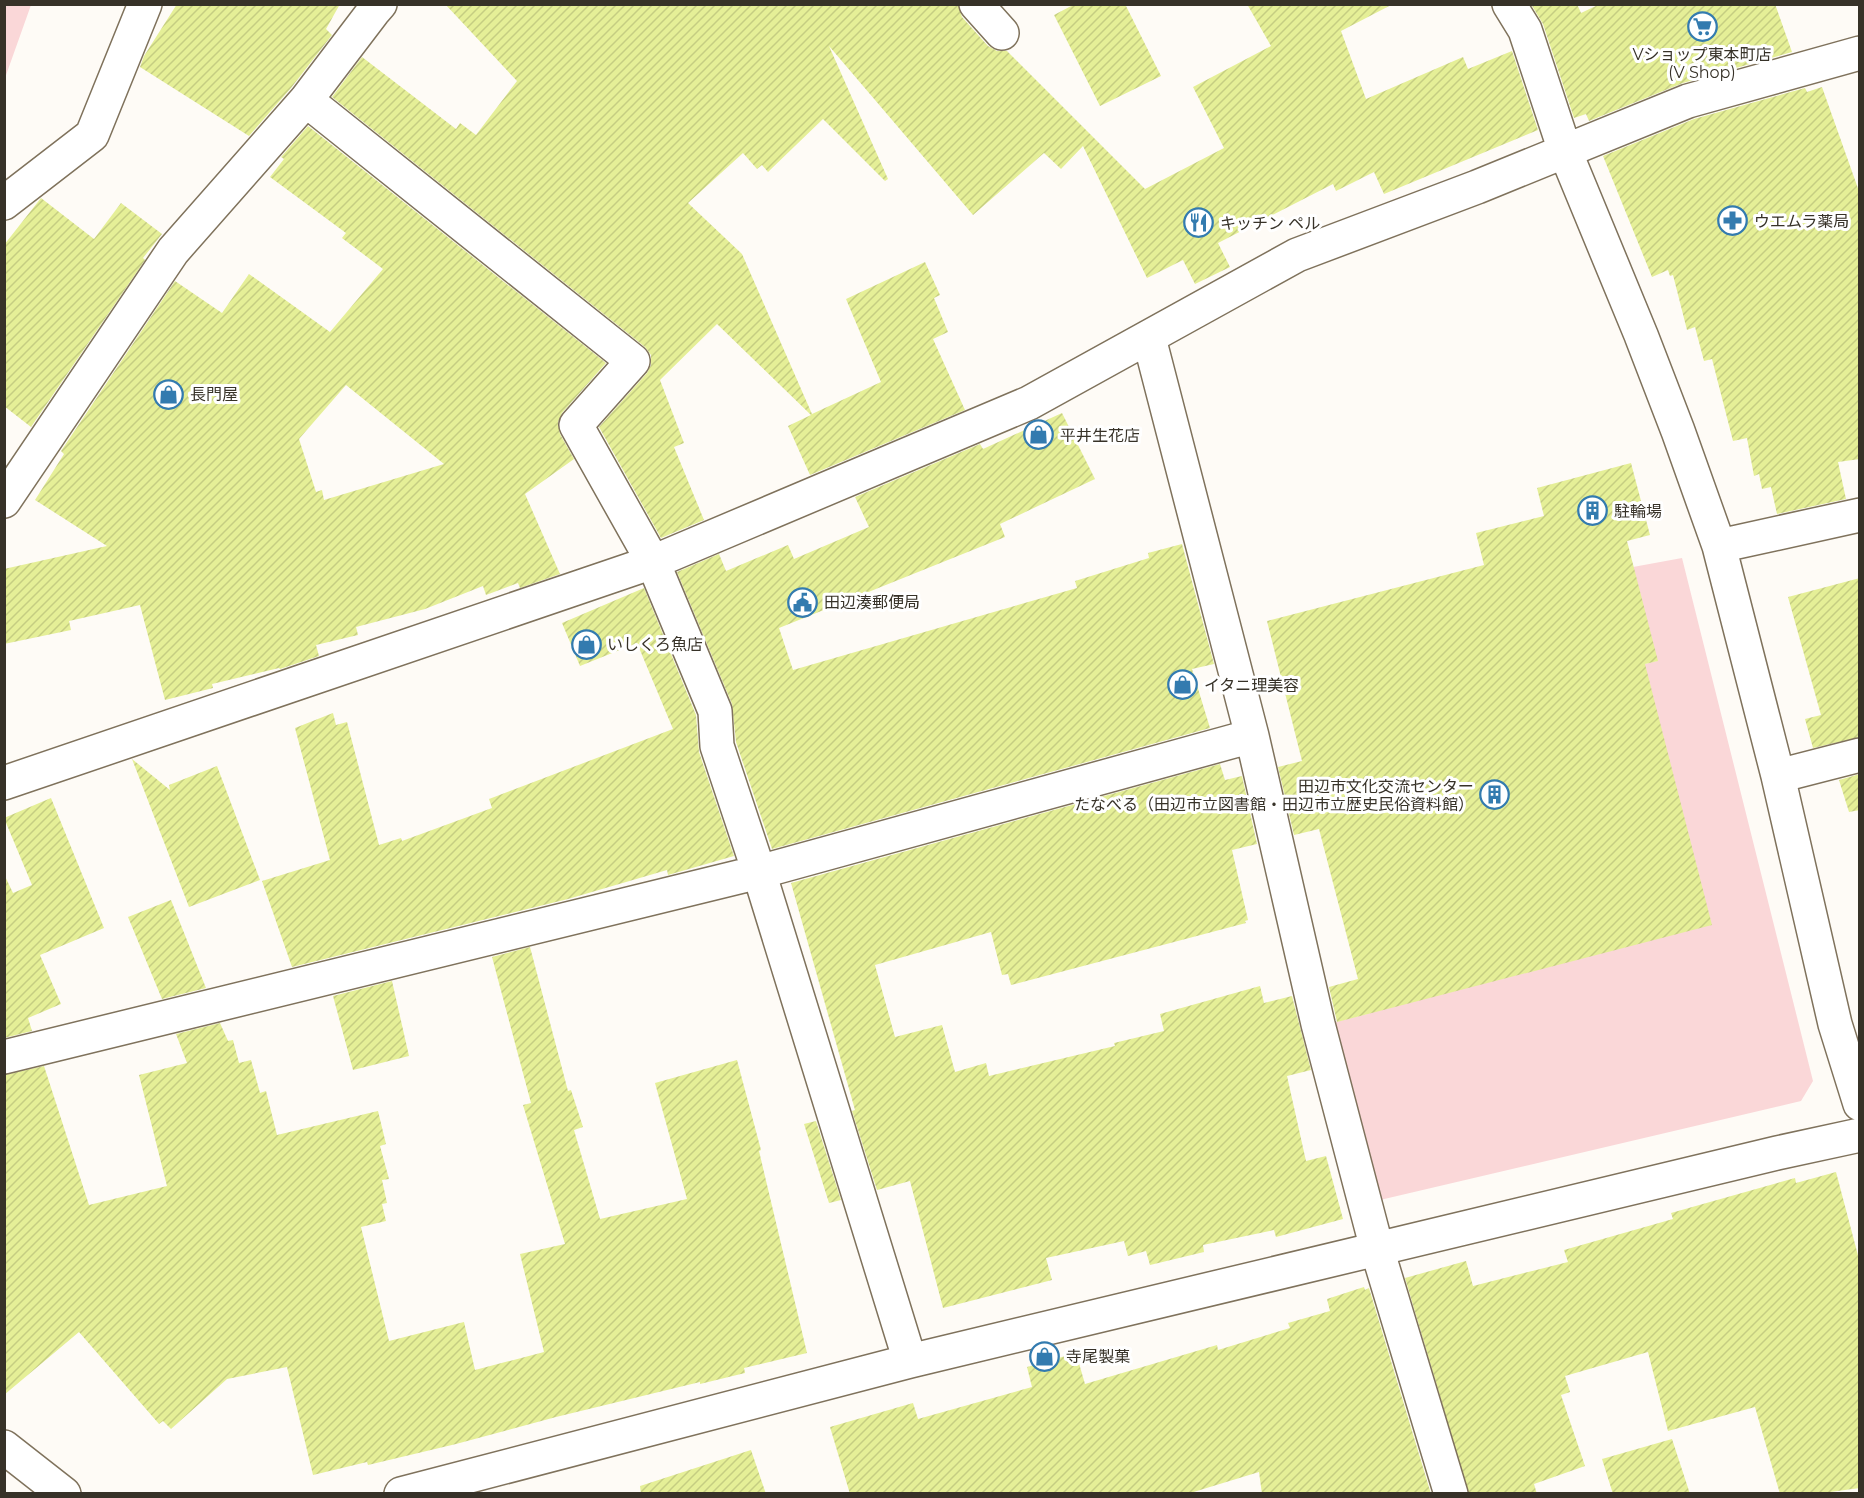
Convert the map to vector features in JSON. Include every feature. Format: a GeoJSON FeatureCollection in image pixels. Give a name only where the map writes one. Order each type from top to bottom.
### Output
{"type":"FeatureCollection","features":[{"type":"Feature","properties":{"kind":"street"},"geometry":{"type":"LineString","coordinates":[[4,203],[92,135],[145,4]]}},
{"type":"Feature","properties":{"kind":"street"},"geometry":{"type":"LineString","coordinates":[[4,501],[174,251],[306,100],[380,4]]}},
{"type":"Feature","properties":{"kind":"street"},"geometry":{"type":"LineString","coordinates":[[976,4],[1002,33]]}},
{"type":"Feature","properties":{"kind":"street"},"geometry":{"type":"LineString","coordinates":[[1509,4],[1526,30],[1565,151],[1645,345],[1719,546],[1778,776],[1835,1024],[1860,1104]]}},
{"type":"Feature","properties":{"kind":"street"},"geometry":{"type":"LineString","coordinates":[[4,783],[653,562],[1029,403],[1297,255],[1477,188],[1688,100],[1860,52]]}},
{"type":"Feature","properties":{"kind":"street"},"geometry":{"type":"LineString","coordinates":[[306,100],[633,361],[576,425],[653,562],[715,711],[717,746],[759,872],[910,1361]]}},
{"type":"Feature","properties":{"kind":"street"},"geometry":{"type":"LineString","coordinates":[[1149,338],[1252,736],[1318,1024],[1377,1249],[1451,1494]]}},
{"type":"Feature","properties":{"kind":"street"},"geometry":{"type":"LineString","coordinates":[[1719,546],[1860,515]]}},
{"type":"Feature","properties":{"kind":"street"},"geometry":{"type":"LineString","coordinates":[[4,1057],[759,872],[1252,736]]}},
{"type":"Feature","properties":{"kind":"street"},"geometry":{"type":"LineString","coordinates":[[1778,776],[1860,755]]}},
{"type":"Feature","properties":{"kind":"street"},"geometry":{"type":"LineString","coordinates":[[401,1494],[910,1361],[1860,1135]]}},
{"type":"Feature","properties":{"kind":"street"},"geometry":{"type":"LineString","coordinates":[[4,1447],[64,1494]]}},
{"type":"Feature","properties":{"kind":"shaded area"},"geometry":{"type":"Polygon","coordinates":[[[4,5],[31,5],[5,78],[4,5]]]}},
{"type":"Feature","properties":{"kind":"shaded area"},"geometry":{"type":"Polygon","coordinates":[[[1682,558],[1813,1081],[1801,1101],[1380,1200],[1335,1022],[1367,1014],[1645,664],[1657,661],[1633,567],[1682,558]]]}},
{"type":"Feature","properties":{"kind":"building"},"geometry":{"type":"Polygon","coordinates":[[[177,4],[340,4],[326,29],[332,35],[291,88],[249,136],[140,67],[144,56],[177,4]]]}},
{"type":"Feature","properties":{"kind":"building"},"geometry":{"type":"Polygon","coordinates":[[[445,4],[958,4],[962,17],[988,46],[997,51],[1007,51],[1145,189],[1224,148],[1193,87],[1271,46],[1247,4],[1393,4],[1341,31],[1366,99],[1463,57],[1468,69],[1512,51],[1538,130],[1384,194],[1374,172],[1336,191],[1333,184],[1218,243],[1230,267],[1195,284],[1183,260],[1147,278],[1083,146],[1061,169],[1044,153],[973,215],[829,46],[888,179],[885,181],[823,119],[768,172],[762,165],[757,169],[743,153],[688,203],[742,254],[812,414],[881,382],[846,299],[925,262],[940,295],[934,298],[948,332],[933,339],[965,410],[810,475],[788,426],[811,415],[717,324],[660,380],[684,443],[674,447],[704,520],[661,538],[599,427],[647,373],[651,365],[651,355],[645,347],[332,97],[362,57],[456,129],[460,123],[476,135],[517,81],[445,4]]]}},
{"type":"Feature","properties":{"kind":"building"},"geometry":{"type":"Polygon","coordinates":[[[1075,4],[1125,4],[1161,76],[1100,106],[1054,15],[1075,4]]]}},
{"type":"Feature","properties":{"kind":"building"},"geometry":{"type":"Polygon","coordinates":[[[1531,4],[1577,4],[1581,13],[1600,4],[1775,4],[1792,52],[1683,83],[1589,121],[1586,114],[1574,118],[1543,24],[1531,4]]]}},
{"type":"Feature","properties":{"kind":"building"},"geometry":{"type":"Polygon","coordinates":[[[1822,87],[1860,194],[1860,459],[1838,462],[1846,499],[1777,514],[1771,487],[1762,489],[1759,474],[1754,476],[1747,438],[1733,441],[1712,359],[1704,361],[1695,327],[1687,330],[1673,275],[1670,276],[1668,270],[1652,277],[1603,156],[1694,119],[1805,88],[1807,92],[1822,87]]]}},
{"type":"Feature","properties":{"kind":"building"},"geometry":{"type":"Polygon","coordinates":[[[308,126],[606,363],[562,413],[558,422],[560,434],[574,459],[525,494],[560,574],[520,588],[518,583],[486,595],[483,586],[425,609],[356,627],[358,635],[316,645],[319,656],[280,669],[212,684],[213,688],[165,700],[140,605],[69,621],[71,630],[4,644],[4,569],[107,546],[35,500],[64,454],[61,451],[175,281],[222,313],[249,274],[330,332],[383,269],[342,238],[346,233],[270,177],[284,159],[281,157],[308,126]],[[346,385],[299,439],[316,492],[322,490],[324,500],[444,464],[346,385]]]}},
{"type":"Feature","properties":{"kind":"building"},"geometry":{"type":"Polygon","coordinates":[[[41,198],[94,239],[121,203],[162,234],[143,258],[145,260],[31,427],[4,406],[4,245],[41,198]]]}},
{"type":"Feature","properties":{"kind":"building"},"geometry":{"type":"Polygon","coordinates":[[[1062,413],[1095,479],[1000,524],[1005,537],[779,628],[793,670],[1077,588],[1075,581],[1149,558],[1148,553],[1182,544],[1214,664],[1192,669],[1210,728],[772,849],[736,742],[732,704],[677,572],[719,554],[726,571],[788,545],[794,559],[869,527],[855,497],[980,444],[983,449],[1062,413]]]}},
{"type":"Feature","properties":{"kind":"building","name":"田辺市文化交流センター たなべる（田辺市立図書館・田辺市立歴史民俗資料館）"},"geometry":{"type":"Polygon","coordinates":[[[1631,463],[1650,535],[1627,541],[1658,661],[1645,664],[1712,925],[1337,1022],[1329,987],[1358,979],[1319,829],[1294,835],[1278,767],[1302,761],[1267,621],[1484,565],[1476,533],[1544,516],[1537,488],[1631,463]]]}},
{"type":"Feature","properties":{"kind":"building"},"geometry":{"type":"Polygon","coordinates":[[[1860,578],[1860,737],[1813,748],[1805,719],[1821,715],[1788,597],[1860,578]]]}},
{"type":"Feature","properties":{"kind":"building"},"geometry":{"type":"Polygon","coordinates":[[[644,588],[696,715],[699,752],[734,856],[668,875],[667,870],[568,899],[292,967],[262,881],[330,860],[295,728],[333,713],[336,725],[347,722],[379,845],[401,838],[402,841],[492,808],[489,799],[673,729],[637,643],[580,666],[562,623],[644,588]]]}},
{"type":"Feature","properties":{"kind":"building"},"geometry":{"type":"Polygon","coordinates":[[[132,759],[170,790],[169,785],[217,766],[260,880],[189,907],[132,759]]]}},
{"type":"Feature","properties":{"kind":"building"},"geometry":{"type":"Polygon","coordinates":[[[1220,764],[1225,780],[1242,776],[1257,844],[1232,850],[1248,920],[1245,921],[1246,923],[1011,985],[1008,974],[1002,975],[991,932],[875,965],[895,1037],[942,1025],[955,1072],[986,1063],[989,1076],[1115,1046],[1114,1043],[1164,1031],[1160,1014],[1260,986],[1264,1003],[1292,996],[1311,1070],[1287,1076],[1306,1161],[1326,1156],[1343,1219],[1276,1237],[1274,1230],[1203,1245],[1204,1252],[1150,1265],[1146,1251],[1128,1256],[1124,1241],[1046,1258],[1052,1280],[943,1308],[910,1181],[877,1190],[852,1111],[855,1110],[791,883],[1220,764]]]}},
{"type":"Feature","properties":{"kind":"building"},"geometry":{"type":"Polygon","coordinates":[[[1860,774],[1860,810],[1849,812],[1839,780],[1860,774]]]}},
{"type":"Feature","properties":{"kind":"building"},"geometry":{"type":"Polygon","coordinates":[[[51,798],[104,928],[40,955],[61,1004],[28,1018],[32,1031],[4,1038],[4,874],[13,893],[32,885],[4,818],[51,798]]]}},
{"type":"Feature","properties":{"kind":"building"},"geometry":{"type":"Polygon","coordinates":[[[171,900],[206,988],[162,999],[128,917],[171,900]]]}},
{"type":"Feature","properties":{"kind":"building"},"geometry":{"type":"Polygon","coordinates":[[[530,947],[568,1091],[571,1090],[583,1127],[574,1130],[600,1219],[687,1199],[655,1083],[737,1060],[761,1150],[759,1151],[807,1353],[744,1368],[745,1373],[556,1417],[368,1465],[367,1462],[313,1475],[287,1367],[227,1379],[171,1429],[163,1421],[159,1424],[79,1332],[4,1395],[4,1075],[44,1066],[89,1205],[167,1186],[139,1075],[187,1063],[176,1034],[220,1023],[228,1041],[233,1040],[239,1063],[251,1060],[260,1093],[266,1091],[277,1135],[378,1111],[386,1144],[380,1146],[389,1179],[382,1180],[387,1203],[382,1204],[386,1221],[361,1227],[389,1341],[464,1322],[475,1370],[544,1352],[520,1254],[565,1244],[523,1105],[531,1103],[492,957],[530,947]]]}},
{"type":"Feature","properties":{"kind":"building"},"geometry":{"type":"Polygon","coordinates":[[[392,981],[409,1056],[353,1070],[333,996],[392,981]]]}},
{"type":"Feature","properties":{"kind":"building"},"geometry":{"type":"Polygon","coordinates":[[[816,1121],[841,1200],[829,1203],[804,1124],[816,1121]]]}},
{"type":"Feature","properties":{"kind":"building"},"geometry":{"type":"Polygon","coordinates":[[[1836,1172],[1860,1263],[1860,1488],[1815,1494],[1780,1494],[1755,1407],[1668,1431],[1648,1352],[1565,1376],[1570,1392],[1561,1395],[1585,1466],[1534,1484],[1537,1494],[1469,1494],[1405,1278],[1466,1261],[1473,1286],[1568,1262],[1564,1250],[1673,1219],[1671,1213],[1795,1178],[1796,1183],[1836,1172]]]}},
{"type":"Feature","properties":{"kind":"building"},"geometry":{"type":"Polygon","coordinates":[[[1364,1287],[1365,1290],[1369,1288],[1431,1494],[1262,1494],[1259,1472],[1187,1494],[850,1494],[830,1427],[913,1403],[918,1419],[1032,1387],[1027,1367],[1076,1353],[1085,1384],[1217,1345],[1218,1350],[1290,1328],[1288,1323],[1330,1311],[1327,1299],[1364,1287]]]}},
{"type":"Feature","properties":{"kind":"building"},"geometry":{"type":"Polygon","coordinates":[[[1672,1439],[1690,1494],[1613,1494],[1602,1459],[1672,1439]]]}},
{"type":"Feature","properties":{"kind":"building"},"geometry":{"type":"Polygon","coordinates":[[[751,1450],[766,1494],[641,1494],[640,1486],[751,1450]]]}},
{"type":"Feature","properties":{"kind":"place","name":"Vショップ東本町店 (V Shop)"},"geometry":{"type":"Point","coordinates":[1702,26]}},
{"type":"Feature","properties":{"kind":"place","name":"ウエムラ薬局"},"geometry":{"type":"Point","coordinates":[1733,221]}},
{"type":"Feature","properties":{"kind":"place","name":"キッチン ペル"},"geometry":{"type":"Point","coordinates":[1199,223]}},
{"type":"Feature","properties":{"kind":"place","name":"長門屋"},"geometry":{"type":"Point","coordinates":[169,394]}},
{"type":"Feature","properties":{"kind":"place","name":"平井生花店"},"geometry":{"type":"Point","coordinates":[1039,435]}},
{"type":"Feature","properties":{"kind":"place","name":"駐輪場"},"geometry":{"type":"Point","coordinates":[1593,511]}},
{"type":"Feature","properties":{"kind":"place","name":"田辺湊郵便局"},"geometry":{"type":"Point","coordinates":[803,602]}},
{"type":"Feature","properties":{"kind":"place","name":"いしくろ魚店"},"geometry":{"type":"Point","coordinates":[586,644]}},
{"type":"Feature","properties":{"kind":"place","name":"イタニ理美容"},"geometry":{"type":"Point","coordinates":[1183,685]}},
{"type":"Feature","properties":{"kind":"place","name":"田辺市文化交流センター たなべる（田辺市立図書館・田辺市立歴史民俗資料館）"},"geometry":{"type":"Point","coordinates":[1495,795]}},
{"type":"Feature","properties":{"kind":"place","name":"寺尾製菓"},"geometry":{"type":"Point","coordinates":[1045,1356]}}]}
